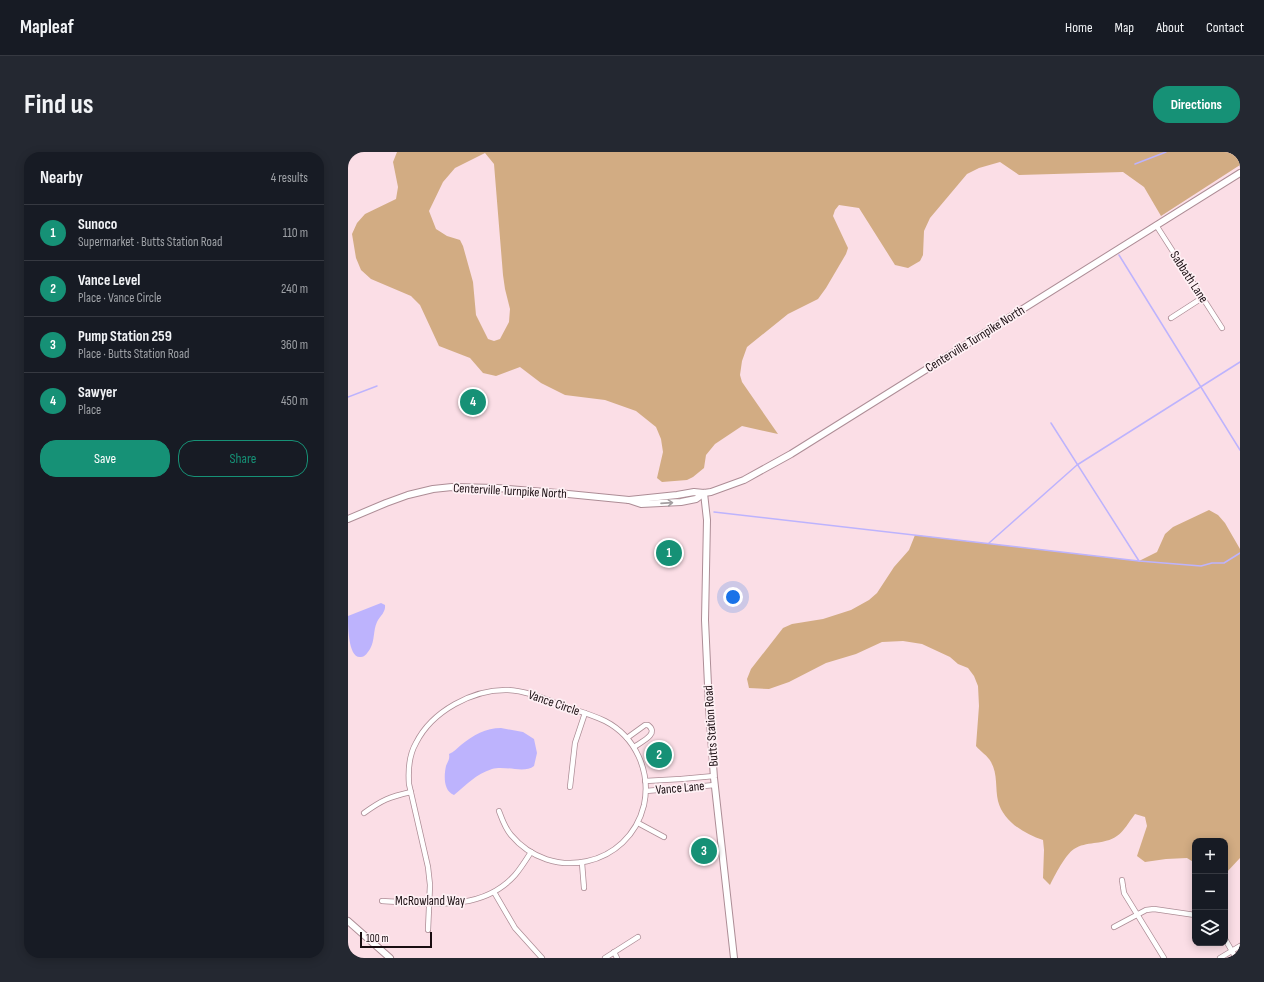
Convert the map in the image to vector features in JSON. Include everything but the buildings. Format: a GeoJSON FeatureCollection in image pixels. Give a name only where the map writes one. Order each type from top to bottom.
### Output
{"type":"FeatureCollection","features":[{"type":"Feature","properties":{"kind":"main road","name":"Centerville Turnpike North"},"geometry":{"type":"LineString","coordinates":[[348,519],[408,495],[433,489],[452,487],[496,488],[629,500],[641,504],[679,502],[696,499],[704,493],[724,488],[744,480],[791,454],[1240,173]]}},
{"type":"Feature","properties":{"kind":"main road","name":"Butts Station Road"},"geometry":{"type":"LineString","coordinates":[[704,493],[707,520],[705,583],[706,661],[714,776],[734,958]]}},
{"type":"Feature","properties":{"kind":"main road"},"geometry":{"type":"LineString","coordinates":[[348,921],[390,958]]}},
{"type":"Feature","properties":{"kind":"street","name":"Sabbath Lane"},"geometry":{"type":"LineString","coordinates":[[1156,226],[1222,328]]}},
{"type":"Feature","properties":{"kind":"street"},"geometry":{"type":"LineString","coordinates":[[1171,318],[1202,298]]}},
{"type":"Feature","properties":{"kind":"street","name":"Vance Circle"},"geometry":{"type":"LineString","coordinates":[[428,930],[428,867],[411,792],[408,769],[415,744],[429,723],[447,709],[465,698],[482,692],[513,690],[605,721],[618,729],[627,738],[634,747],[641,762],[646,781],[646,791],[642,813],[638,823],[624,842],[600,858],[582,863],[567,863],[539,857],[517,842],[510,834],[499,811]]}},
{"type":"Feature","properties":{"kind":"street"},"geometry":{"type":"LineString","coordinates":[[570,787],[575,744],[585,713]]}},
{"type":"Feature","properties":{"kind":"street"},"geometry":{"type":"LineString","coordinates":[[627,738],[645,725],[648,724],[651,727],[652,733],[650,736],[634,747]]}},
{"type":"Feature","properties":{"kind":"street","name":"Vance Lane"},"geometry":{"type":"LineString","coordinates":[[646,781],[682,780],[714,776]]}},
{"type":"Feature","properties":{"kind":"street","name":"Vance Lane"},"geometry":{"type":"LineString","coordinates":[[646,791],[715,785]]}},
{"type":"Feature","properties":{"kind":"street"},"geometry":{"type":"LineString","coordinates":[[364,813],[389,797],[411,792]]}},
{"type":"Feature","properties":{"kind":"street"},"geometry":{"type":"LineString","coordinates":[[638,823],[664,838]]}},
{"type":"Feature","properties":{"kind":"street","name":"McRowland Way"},"geometry":{"type":"LineString","coordinates":[[382,901],[459,903],[473,900],[494,892],[514,876],[531,852]]}},
{"type":"Feature","properties":{"kind":"street"},"geometry":{"type":"LineString","coordinates":[[582,863],[584,888]]}},
{"type":"Feature","properties":{"kind":"street"},"geometry":{"type":"LineString","coordinates":[[1122,880],[1124,893],[1136,915],[1164,958]]}},
{"type":"Feature","properties":{"kind":"street"},"geometry":{"type":"LineString","coordinates":[[494,892],[515,928],[542,958]]}},
{"type":"Feature","properties":{"kind":"street"},"geometry":{"type":"LineString","coordinates":[[1114,927],[1146,910],[1154,909],[1192,915]]}},
{"type":"Feature","properties":{"kind":"street"},"geometry":{"type":"LineString","coordinates":[[605,958],[638,937]]}},
{"type":"Feature","properties":{"kind":"street"},"geometry":{"type":"LineString","coordinates":[[1228,945],[1236,958]]}},
{"type":"Feature","properties":{"kind":"street"},"geometry":{"type":"LineString","coordinates":[[1220,958],[1240,946]]}},
{"type":"Feature","properties":{"kind":"street"},"geometry":{"type":"LineString","coordinates":[[614,952],[617,958]]}},
{"type":"Feature","properties":{"kind":"shaded area"},"geometry":{"type":"Polygon","coordinates":[[[397,152],[1240,152],[1240,165],[1161,216],[1144,187],[1123,172],[1019,175],[1000,162],[979,168],[967,174],[930,218],[924,231],[923,255],[920,261],[908,268],[895,265],[859,208],[839,205],[833,216],[848,248],[826,288],[818,299],[788,314],[747,347],[742,361],[740,375],[742,382],[778,434],[742,426],[715,444],[706,455],[704,468],[693,477],[687,480],[662,482],[657,478],[663,452],[661,439],[656,427],[636,411],[605,400],[565,395],[541,383],[520,367],[496,376],[483,373],[470,358],[439,346],[420,305],[411,296],[371,279],[361,270],[356,258],[352,234],[357,223],[365,214],[396,199],[398,187],[393,162],[397,152]],[[485,153],[455,168],[443,182],[429,211],[436,229],[447,236],[460,240],[463,246],[473,282],[476,315],[488,339],[494,341],[500,339],[509,322],[510,309],[503,275],[494,164],[485,153]]]}},
{"type":"Feature","properties":{"kind":"shaded area"},"geometry":{"type":"Polygon","coordinates":[[[1209,510],[1218,515],[1225,523],[1240,549],[1240,858],[1228,871],[1228,838],[1192,838],[1192,861],[1187,858],[1145,862],[1137,856],[1147,826],[1145,817],[1135,814],[1123,831],[1115,838],[1103,842],[1084,845],[1074,849],[1064,860],[1050,885],[1043,878],[1043,840],[1015,826],[1004,815],[998,801],[996,776],[991,762],[976,746],[979,706],[978,686],[974,676],[968,668],[958,664],[950,657],[922,644],[903,641],[882,642],[856,654],[826,663],[789,682],[769,689],[749,688],[747,679],[751,669],[783,628],[792,624],[823,619],[851,610],[869,600],[877,593],[894,567],[909,550],[915,535],[1139,561],[1157,552],[1165,534],[1173,527],[1209,510]]]}},
{"type":"Feature","properties":{"kind":"shaded area"},"geometry":{"type":"Polygon","coordinates":[[[381,603],[385,605],[385,610],[377,622],[372,646],[364,656],[357,656],[353,653],[351,647],[348,616],[381,603]]]}},
{"type":"Feature","properties":{"kind":"shaded area"},"geometry":{"type":"Polygon","coordinates":[[[501,728],[523,732],[534,739],[537,753],[534,766],[525,769],[492,769],[476,777],[454,795],[450,793],[445,782],[445,770],[449,759],[449,754],[470,738],[480,733],[490,729],[501,728]]]}},
{"type":"Feature","properties":{"kind":"waterway"},"geometry":{"type":"LineString","coordinates":[[1135,164],[1166,152]]}},
{"type":"Feature","properties":{"kind":"waterway"},"geometry":{"type":"LineString","coordinates":[[1119,255],[1240,450]]}},
{"type":"Feature","properties":{"kind":"waterway"},"geometry":{"type":"LineString","coordinates":[[989,543],[1077,465],[1240,362]]}},
{"type":"Feature","properties":{"kind":"waterway"},"geometry":{"type":"LineString","coordinates":[[348,397],[377,386]]}},
{"type":"Feature","properties":{"kind":"waterway"},"geometry":{"type":"LineString","coordinates":[[1051,423],[1139,561]]}},
{"type":"Feature","properties":{"kind":"waterway"},"geometry":{"type":"LineString","coordinates":[[714,512],[1139,561],[1201,566],[1212,563],[1224,563],[1240,553]]}},
{"type":"Feature","properties":{"kind":"place","name":"Sawyer"},"geometry":{"type":"Point","coordinates":[473,402]}},
{"type":"Feature","properties":{"kind":"place","name":"Sunoco"},"geometry":{"type":"Point","coordinates":[669,553]}},
{"type":"Feature","properties":{"kind":"place","name":"Vance Level"},"geometry":{"type":"Point","coordinates":[659,755]}},
{"type":"Feature","properties":{"kind":"place","name":"Pump Station 259"},"geometry":{"type":"Point","coordinates":[704,851]}}]}
